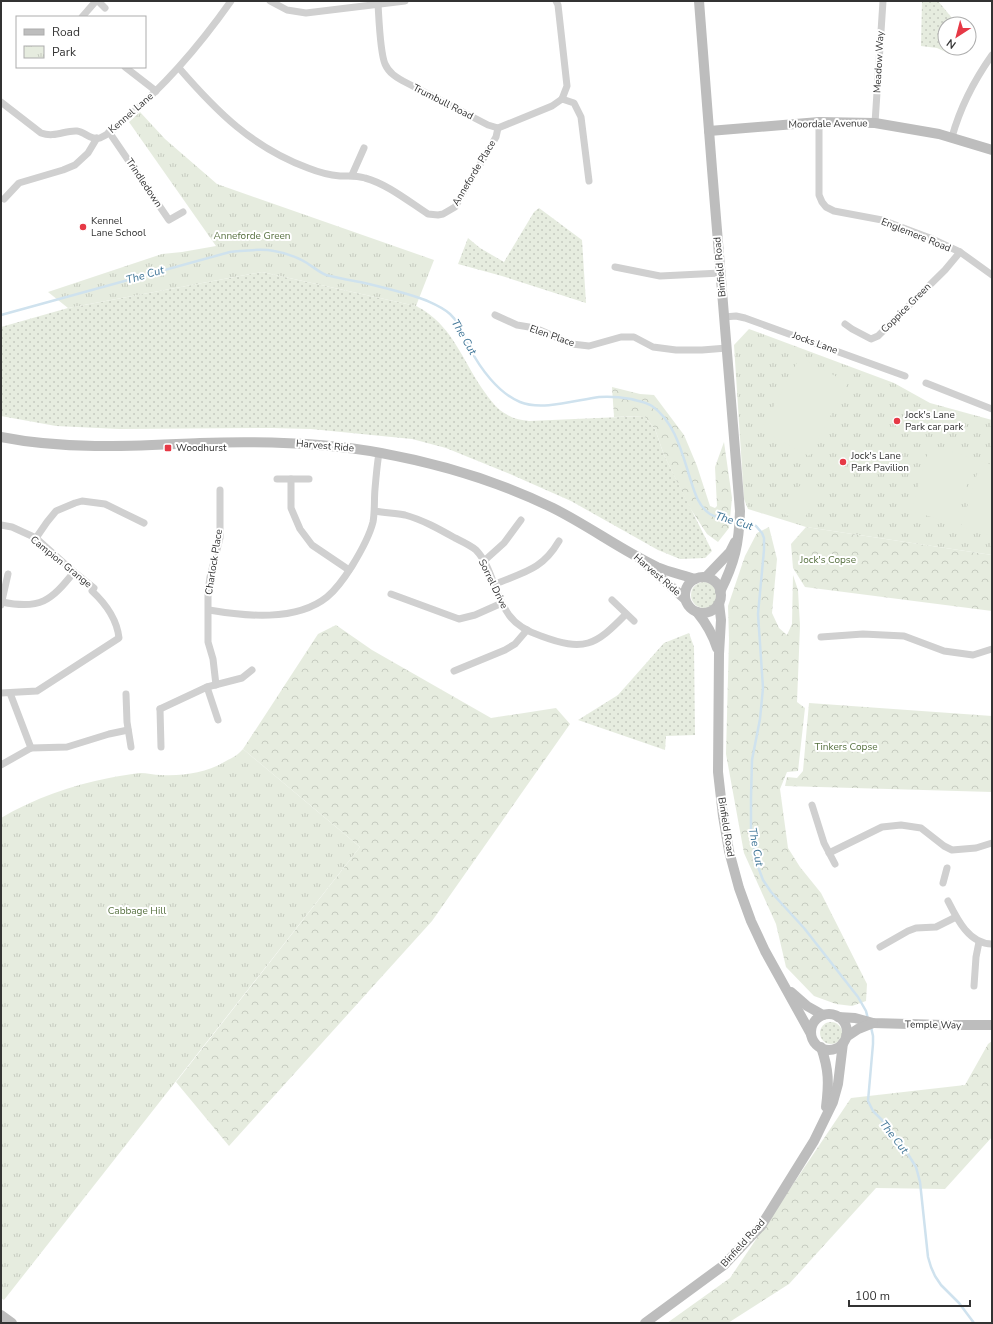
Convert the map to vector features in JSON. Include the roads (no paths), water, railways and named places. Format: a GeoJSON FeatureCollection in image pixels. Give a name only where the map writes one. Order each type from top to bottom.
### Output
{"type":"FeatureCollection","features":[{"type":"Feature","properties":{"kind":"main road","name":"Binfield Road"},"geometry":{"type":"LineString","coordinates":[[699,1],[740,511],[739,534],[736,552],[720,592]]}},
{"type":"Feature","properties":{"kind":"main road","name":"Moordale Avenue"},"geometry":{"type":"LineString","coordinates":[[709,131],[819,122],[875,123],[952,137],[992,150]]}},
{"type":"Feature","properties":{"kind":"main road","name":"Harvest Ride"},"geometry":{"type":"LineString","coordinates":[[1,437],[95,446],[229,443],[298,444],[332,446],[379,453],[458,470],[505,487],[553,508],[658,567],[700,578]]}},
{"type":"Feature","properties":{"kind":"main road","name":"Binfield Road"},"geometry":{"type":"LineString","coordinates":[[700,578],[730,552],[739,534]]}},
{"type":"Feature","properties":{"kind":"main road","name":"Harvest Ride"},"geometry":{"type":"LineString","coordinates":[[629,551],[650,567],[685,599]]}},
{"type":"Feature","properties":{"kind":"main road"},"geometry":{"type":"LineString","coordinates":[[700,578],[715,582],[720,592],[719,603],[712,610],[702,613],[689,607],[685,599],[687,587],[700,578]]}},
{"type":"Feature","properties":{"kind":"main road","name":"Binfield Road"},"geometry":{"type":"LineString","coordinates":[[719,603],[721,620],[718,654],[718,772],[729,851],[739,888],[764,951],[811,1034]]}},
{"type":"Feature","properties":{"kind":"main road","name":"Binfield Road"},"geometry":{"type":"LineString","coordinates":[[697,612],[713,636],[718,654]]}},
{"type":"Feature","properties":{"kind":"main road","name":"Binfield Road"},"geometry":{"type":"LineString","coordinates":[[786,988],[807,1006],[823,1015]]}},
{"type":"Feature","properties":{"kind":"main road"},"geometry":{"type":"LineString","coordinates":[[844,1040],[847,1028],[844,1022],[838,1017],[832,1014],[823,1015],[814,1021],[811,1034],[815,1043],[827,1049],[838,1047],[860,1023]]}},
{"type":"Feature","properties":{"kind":"main road","name":"Temple Way"},"geometry":{"type":"LineString","coordinates":[[838,1017],[860,1023],[992,1025]]}},
{"type":"Feature","properties":{"kind":"main road","name":"Binfield Road"},"geometry":{"type":"LineString","coordinates":[[645,1323],[724,1265],[761,1226],[814,1141],[833,1102],[838,1084],[844,1040]]}},
{"type":"Feature","properties":{"kind":"main road","name":"Binfield Road"},"geometry":{"type":"LineString","coordinates":[[821,1047],[826,1062],[829,1083],[825,1117]]}},
{"type":"Feature","properties":{"kind":"main road"},"geometry":{"type":"LineString","coordinates":[[1,1315],[12,1323]]}},
{"type":"Feature","properties":{"kind":"street"},"geometry":{"type":"LineString","coordinates":[[83,16],[97,1],[105,8]]}},
{"type":"Feature","properties":{"kind":"street","name":"Kennel Lane"},"geometry":{"type":"LineString","coordinates":[[1,102],[42,133],[49,136],[77,131],[97,138],[109,132],[156,91],[179,68],[208,34],[231,1]]}},
{"type":"Feature","properties":{"kind":"street"},"geometry":{"type":"LineString","coordinates":[[270,1],[287,10],[300,13],[405,1]]}},
{"type":"Feature","properties":{"kind":"street"},"geometry":{"type":"LineString","coordinates":[[498,128],[552,106],[562,99],[567,86],[558,5],[556,1]]}},
{"type":"Feature","properties":{"kind":"street","name":"Meadow Way"},"geometry":{"type":"LineString","coordinates":[[875,123],[883,1]]}},
{"type":"Feature","properties":{"kind":"street","name":"Trumbull Road"},"geometry":{"type":"LineString","coordinates":[[378,4],[385,64],[392,74],[403,82],[488,125],[498,128]]}},
{"type":"Feature","properties":{"kind":"street"},"geometry":{"type":"LineString","coordinates":[[952,137],[957,120],[982,70],[992,54]]}},
{"type":"Feature","properties":{"kind":"street"},"geometry":{"type":"LineString","coordinates":[[126,68],[156,91]]}},
{"type":"Feature","properties":{"kind":"street","name":"Anneforde Place"},"geometry":{"type":"LineString","coordinates":[[179,68],[204,97],[227,120],[266,148],[294,162],[320,172],[342,176],[352,175],[378,182],[428,214],[443,214],[454,207],[496,137],[498,128]]}},
{"type":"Feature","properties":{"kind":"street"},"geometry":{"type":"LineString","coordinates":[[562,99],[574,103],[581,117],[588,181]]}},
{"type":"Feature","properties":{"kind":"street","name":"Englemere Road"},"geometry":{"type":"LineString","coordinates":[[819,122],[819,195],[826,207],[834,211],[882,220],[930,238],[960,252],[992,275]]}},
{"type":"Feature","properties":{"kind":"street","name":"Trindledown"},"geometry":{"type":"LineString","coordinates":[[109,132],[169,220],[183,212]]}},
{"type":"Feature","properties":{"kind":"street"},"geometry":{"type":"LineString","coordinates":[[4,199],[20,183],[63,170],[74,165],[88,154],[97,138]]}},
{"type":"Feature","properties":{"kind":"street"},"geometry":{"type":"LineString","coordinates":[[352,175],[364,148]]}},
{"type":"Feature","properties":{"kind":"street","name":"Coppice Green"},"geometry":{"type":"LineString","coordinates":[[845,324],[871,338],[878,336],[960,252]]}},
{"type":"Feature","properties":{"kind":"street"},"geometry":{"type":"LineString","coordinates":[[615,267],[660,276],[721,273]]}},
{"type":"Feature","properties":{"kind":"street","name":"Elen Place"},"geometry":{"type":"LineString","coordinates":[[495,315],[517,325],[535,328],[572,344],[589,346],[621,337],[634,337],[653,347],[676,350],[727,348]]}},
{"type":"Feature","properties":{"kind":"street","name":"Jocks Lane"},"geometry":{"type":"LineString","coordinates":[[724,317],[736,316],[745,318],[905,376]]}},
{"type":"Feature","properties":{"kind":"street"},"geometry":{"type":"LineString","coordinates":[[926,383],[992,409]]}},
{"type":"Feature","properties":{"kind":"street"},"geometry":{"type":"LineString","coordinates":[[209,610],[252,616],[278,614],[304,609],[314,605],[334,591],[349,570],[367,538],[375,511],[375,484],[379,453]]}},
{"type":"Feature","properties":{"kind":"street"},"geometry":{"type":"LineString","coordinates":[[277,479],[309,479]]}},
{"type":"Feature","properties":{"kind":"street"},"geometry":{"type":"LineString","coordinates":[[291,479],[291,508],[300,529],[312,545],[349,570]]}},
{"type":"Feature","properties":{"kind":"street","name":"Charlock Place"},"geometry":{"type":"LineString","coordinates":[[216,685],[213,659],[208,642],[208,592],[210,577],[220,538],[220,490]]}},
{"type":"Feature","properties":{"kind":"street"},"geometry":{"type":"LineString","coordinates":[[36,538],[56,511],[75,502],[82,501],[110,506],[144,523]]}},
{"type":"Feature","properties":{"kind":"street","name":"Sorrel Drive"},"geometry":{"type":"LineString","coordinates":[[375,511],[404,515],[427,522],[471,546],[484,561],[502,603],[514,621],[527,630],[556,642],[572,645],[583,645],[600,638],[613,628],[626,614]]}},
{"type":"Feature","properties":{"kind":"street"},"geometry":{"type":"LineString","coordinates":[[484,561],[504,543],[521,520]]}},
{"type":"Feature","properties":{"kind":"street","name":"Campion Grange"},"geometry":{"type":"LineString","coordinates":[[1,525],[12,527],[36,538],[94,588],[92,591],[101,599],[109,611],[119,634],[119,638],[114,642],[37,691],[10,693]]}},
{"type":"Feature","properties":{"kind":"street"},"geometry":{"type":"LineString","coordinates":[[494,584],[535,568],[552,553],[559,540]]}},
{"type":"Feature","properties":{"kind":"street"},"geometry":{"type":"LineString","coordinates":[[8,574],[2,603],[30,605],[46,601],[60,590],[74,572]]}},
{"type":"Feature","properties":{"kind":"street"},"geometry":{"type":"LineString","coordinates":[[390,594],[459,619],[474,615],[502,603]]}},
{"type":"Feature","properties":{"kind":"street"},"geometry":{"type":"LineString","coordinates":[[612,600],[634,621]]}},
{"type":"Feature","properties":{"kind":"street"},"geometry":{"type":"LineString","coordinates":[[454,671],[505,650],[515,644],[527,630]]}},
{"type":"Feature","properties":{"kind":"street"},"geometry":{"type":"LineString","coordinates":[[821,637],[863,634],[904,636],[944,651],[973,655],[992,649]]}},
{"type":"Feature","properties":{"kind":"street"},"geometry":{"type":"LineString","coordinates":[[161,747],[159,709],[207,687],[242,678],[252,670]]}},
{"type":"Feature","properties":{"kind":"street"},"geometry":{"type":"LineString","coordinates":[[207,687],[218,720]]}},
{"type":"Feature","properties":{"kind":"street"},"geometry":{"type":"LineString","coordinates":[[1,693],[10,693],[31,748]]}},
{"type":"Feature","properties":{"kind":"street"},"geometry":{"type":"LineString","coordinates":[[126,694],[128,730],[132,747]]}},
{"type":"Feature","properties":{"kind":"street"},"geometry":{"type":"LineString","coordinates":[[1,765],[31,748],[68,747],[109,734],[128,730]]}},
{"type":"Feature","properties":{"kind":"street"},"geometry":{"type":"LineString","coordinates":[[812,805],[824,843],[836,864]]}},
{"type":"Feature","properties":{"kind":"street"},"geometry":{"type":"LineString","coordinates":[[829,853],[882,827],[901,825],[921,828],[944,846],[952,850],[976,848],[992,842]]}},
{"type":"Feature","properties":{"kind":"street"},"geometry":{"type":"LineString","coordinates":[[943,883],[947,868]]}},
{"type":"Feature","properties":{"kind":"street"},"geometry":{"type":"LineString","coordinates":[[948,901],[956,917],[970,936],[979,942],[992,944]]}},
{"type":"Feature","properties":{"kind":"street"},"geometry":{"type":"LineString","coordinates":[[880,947],[908,931],[916,928],[936,927],[956,917]]}},
{"type":"Feature","properties":{"kind":"street"},"geometry":{"type":"LineString","coordinates":[[974,986],[976,957],[979,942]]}},
{"type":"Feature","properties":{"kind":"waterway","name":"The Cut"},"geometry":{"type":"LineString","coordinates":[[1,315],[230,252],[269,250],[283,253],[303,261],[326,275],[401,292],[425,300],[444,309],[456,321],[473,355],[490,379],[504,393],[520,402],[549,405],[599,397],[619,397],[631,399],[652,406],[667,420],[677,439],[699,503],[706,511],[716,517],[737,521]]}},
{"type":"Feature","properties":{"kind":"waterway","name":"The Cut"},"geometry":{"type":"LineString","coordinates":[[742,523],[756,526],[764,538],[758,614],[763,688],[760,719],[752,760],[751,798],[751,830],[757,864],[763,880],[771,892],[804,928],[858,997],[866,1011],[868,1019]]}},
{"type":"Feature","properties":{"kind":"waterway","name":"The Cut"},"geometry":{"type":"LineString","coordinates":[[871,1027],[873,1044],[868,1101],[873,1111],[901,1143],[916,1167],[920,1182],[928,1257],[935,1276],[941,1285],[959,1303],[974,1323]]}},
{"type":"Feature","properties":{"kind":"place","name":"Kennel Lane School"},"geometry":{"type":"Point","coordinates":[83,227]}},
{"type":"Feature","properties":{"kind":"place","name":"Jock's Lane Park car park"},"geometry":{"type":"Point","coordinates":[897,421]}},
{"type":"Feature","properties":{"kind":"place","name":"Woodhurst"},"geometry":{"type":"Point","coordinates":[168,448]}},
{"type":"Feature","properties":{"kind":"place","name":"Jock's Lane Park Pavilion"},"geometry":{"type":"Point","coordinates":[843,462]}},
{"type":"Feature","properties":{"kind":"park label","name":"Anneforde Green"},"geometry":{"type":"Point","coordinates":[252,236]}},
{"type":"Feature","properties":{"kind":"park label","name":"Jock's Copse"},"geometry":{"type":"Point","coordinates":[828,560]}},
{"type":"Feature","properties":{"kind":"park label","name":"Tinkers Copse"},"geometry":{"type":"Point","coordinates":[846,747]}},
{"type":"Feature","properties":{"kind":"park label","name":"Cabbage Hill"},"geometry":{"type":"Point","coordinates":[137,911]}}]}
